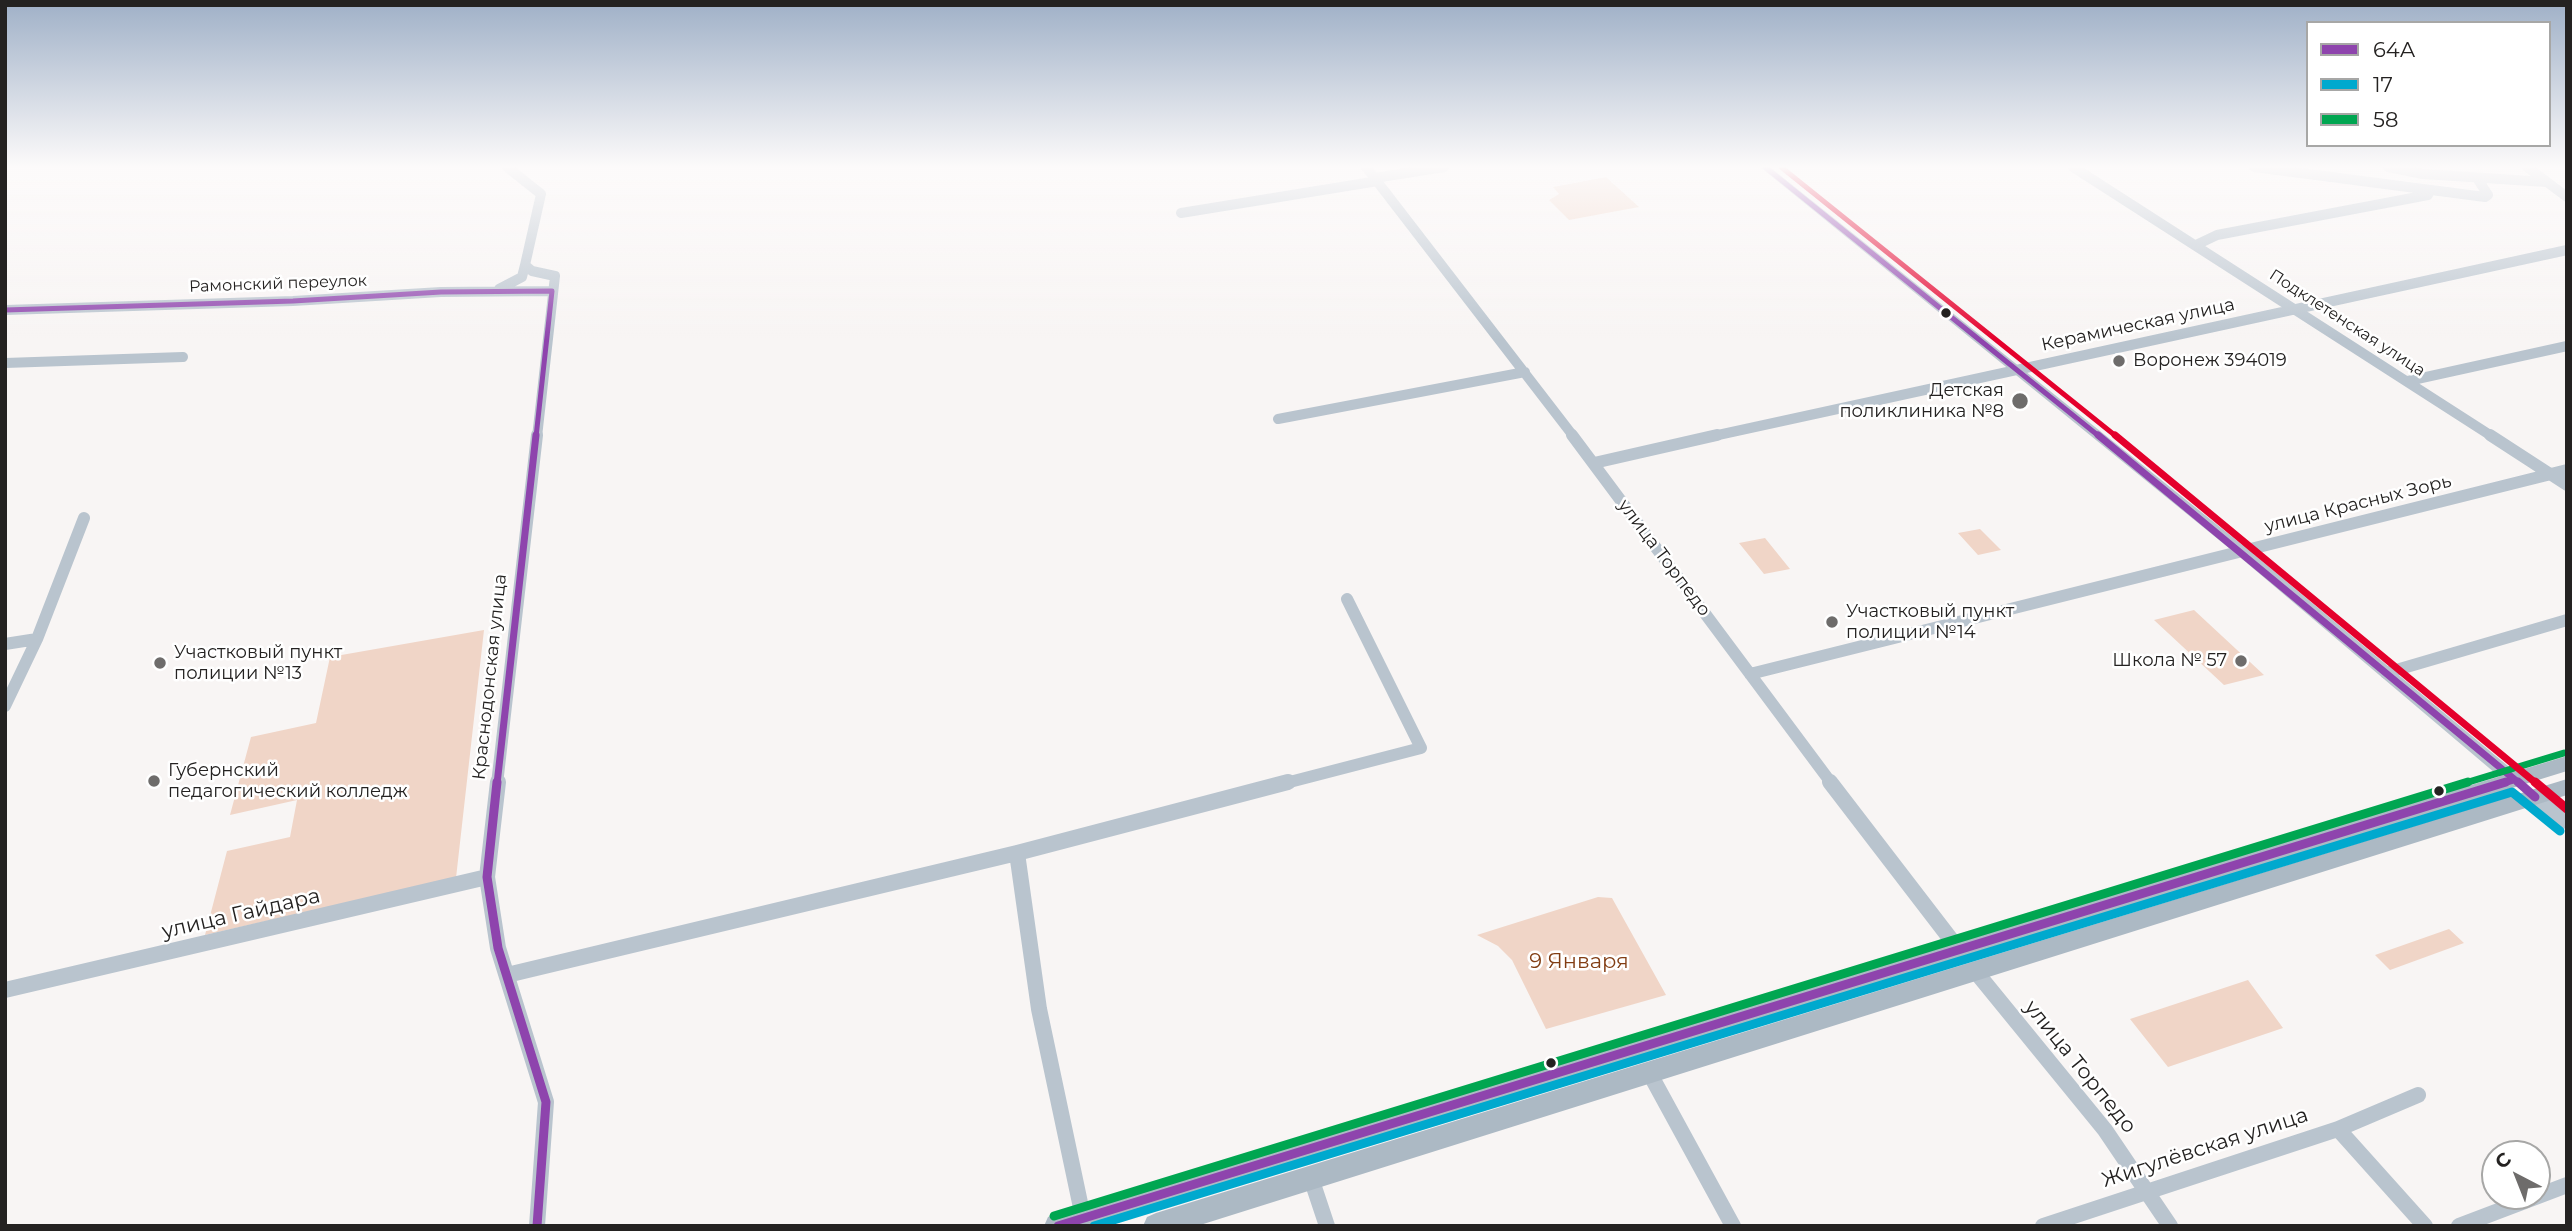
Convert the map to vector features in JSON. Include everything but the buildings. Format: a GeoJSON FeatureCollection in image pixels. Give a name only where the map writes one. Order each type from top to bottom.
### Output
{"type":"FeatureCollection","features":[{"type":"Feature","properties":{"kind":"main road"},"geometry":{"type":"LineString","coordinates":[[1057,1226],[2567,763]]}},
{"type":"Feature","properties":{"kind":"main road"},"geometry":{"type":"LineString","coordinates":[[2514,780],[2535,797]]}},
{"type":"Feature","properties":{"kind":"main road"},"geometry":{"type":"LineString","coordinates":[[1156,1226],[2567,787]]}},
{"type":"Feature","properties":{"kind":"main road"},"geometry":{"type":"LineString","coordinates":[[1959,950],[1976,972]]}},
{"type":"Feature","properties":{"kind":"street"},"geometry":{"type":"LineString","coordinates":[[488,292],[516,282],[522,277],[534,224]]}},
{"type":"Feature","properties":{"kind":"street","name":"улица Торпедо"},"geometry":{"type":"LineString","coordinates":[[1411,224],[1594,463],[1959,950]]}},
{"type":"Feature","properties":{"kind":"street"},"geometry":{"type":"LineString","coordinates":[[1836,224],[2240,550],[2514,780]]}},
{"type":"Feature","properties":{"kind":"street","name":"Подклетенская улица"},"geometry":{"type":"LineString","coordinates":[[2164,224],[2567,485]]}},
{"type":"Feature","properties":{"kind":"street"},"geometry":{"type":"LineString","coordinates":[[2196,245],[2217,235],[2271,224]]}},
{"type":"Feature","properties":{"kind":"street","name":"Керамическая улица"},"geometry":{"type":"LineString","coordinates":[[1594,463],[2013,369],[2567,250]]}},
{"type":"Feature","properties":{"kind":"street"},"geometry":{"type":"LineString","coordinates":[[525,265],[532,271],[555,276],[552,291]]}},
{"type":"Feature","properties":{"kind":"street","name":"Рамонский переулок"},"geometry":{"type":"LineString","coordinates":[[5,310],[552,291]]}},
{"type":"Feature","properties":{"kind":"street","name":"Краснодонская улица"},"geometry":{"type":"LineString","coordinates":[[537,1226],[546,1102],[498,948],[486,877],[552,291]]}},
{"type":"Feature","properties":{"kind":"street"},"geometry":{"type":"LineString","coordinates":[[2408,381],[2567,346]]}},
{"type":"Feature","properties":{"kind":"street"},"geometry":{"type":"LineString","coordinates":[[5,363],[183,357]]}},
{"type":"Feature","properties":{"kind":"street"},"geometry":{"type":"LineString","coordinates":[[1278,419],[1525,372]]}},
{"type":"Feature","properties":{"kind":"street","name":"улица Красных Зорь"},"geometry":{"type":"LineString","coordinates":[[1751,674],[2567,470]]}},
{"type":"Feature","properties":{"kind":"street"},"geometry":{"type":"LineString","coordinates":[[5,706],[37,639],[84,518]]}},
{"type":"Feature","properties":{"kind":"street"},"geometry":{"type":"LineString","coordinates":[[507,975],[1017,853],[1421,748],[1347,599]]}},
{"type":"Feature","properties":{"kind":"street"},"geometry":{"type":"LineString","coordinates":[[2386,673],[2567,620]]}},
{"type":"Feature","properties":{"kind":"street"},"geometry":{"type":"LineString","coordinates":[[5,644],[37,639]]}},
{"type":"Feature","properties":{"kind":"street"},"geometry":{"type":"LineString","coordinates":[[2535,797],[2567,823]]}},
{"type":"Feature","properties":{"kind":"street"},"geometry":{"type":"LineString","coordinates":[[1017,853],[1039,1009],[1083,1217]]}},
{"type":"Feature","properties":{"kind":"street","name":"улица Гайдара"},"geometry":{"type":"LineString","coordinates":[[5,990],[486,877]]}},
{"type":"Feature","properties":{"kind":"street","name":"улица Торпедо"},"geometry":{"type":"LineString","coordinates":[[1976,972],[2105,1130],[2170,1226]]}},
{"type":"Feature","properties":{"kind":"street"},"geometry":{"type":"LineString","coordinates":[[1650,1074],[1733,1226]]}},
{"type":"Feature","properties":{"kind":"street"},"geometry":{"type":"LineString","coordinates":[[2418,1095],[2338,1129],[2425,1226]]}},
{"type":"Feature","properties":{"kind":"street","name":"Жигулёвская улица"},"geometry":{"type":"LineString","coordinates":[[2043,1226],[2338,1129]]}},
{"type":"Feature","properties":{"kind":"street"},"geometry":{"type":"LineString","coordinates":[[1311,1178],[1327,1226]]}},
{"type":"Feature","properties":{"kind":"street"},"geometry":{"type":"LineString","coordinates":[[2459,1226],[2567,1185]]}},
{"type":"Feature","properties":{"kind":"green space"},"geometry":{"type":"Polygon","coordinates":[[[1980,529],[2001,550],[1978,555],[1958,533],[1980,529]]]}},
{"type":"Feature","properties":{"kind":"green space"},"geometry":{"type":"Polygon","coordinates":[[[1765,538],[1790,569],[1764,574],[1739,543],[1765,538]]]}},
{"type":"Feature","properties":{"kind":"green space"},"geometry":{"type":"Polygon","coordinates":[[[2194,610],[2264,675],[2224,685],[2154,620],[2194,610]]]}},
{"type":"Feature","properties":{"kind":"green space"},"geometry":{"type":"Polygon","coordinates":[[[484,630],[456,878],[205,935],[227,851],[290,837],[297,800],[230,815],[251,737],[316,723],[330,657],[484,630]]]}},
{"type":"Feature","properties":{"kind":"green space","name":"9 Января"},"geometry":{"type":"Polygon","coordinates":[[[1598,897],[1612,898],[1666,995],[1546,1029],[1512,960],[1498,946],[1477,935],[1598,897]]]}},
{"type":"Feature","properties":{"kind":"green space"},"geometry":{"type":"Polygon","coordinates":[[[2449,929],[2464,943],[2390,970],[2375,955],[2449,929]]]}},
{"type":"Feature","properties":{"kind":"green space"},"geometry":{"type":"Polygon","coordinates":[[[2248,980],[2283,1028],[2168,1067],[2130,1019],[2248,980]]]}},
{"type":"Feature","properties":{"kind":"transit line","name":"64А"},"geometry":{"type":"LineString","coordinates":[[1836,224],[2240,550],[2535,797]]}},
{"type":"Feature","properties":{"kind":"transit line"},"geometry":{"type":"LineString","coordinates":[[1852,224],[2247,542],[2567,809]]}},
{"type":"Feature","properties":{"kind":"transit line","name":"64А"},"geometry":{"type":"LineString","coordinates":[[5,310],[293,301],[441,292],[552,291],[487,877],[498,948],[546,1102],[537,1226]]}},
{"type":"Feature","properties":{"kind":"transit line","name":"58"},"geometry":{"type":"LineString","coordinates":[[1054,1216],[2564,753]]}},
{"type":"Feature","properties":{"kind":"transit line","name":"64А"},"geometry":{"type":"LineString","coordinates":[[1058,1226],[2514,780]]}},
{"type":"Feature","properties":{"kind":"transit line","name":"17"},"geometry":{"type":"LineString","coordinates":[[1094,1226],[2512,792],[2560,831]]}},
{"type":"Feature","properties":{"kind":"place","name":"Воронеж 394019"},"geometry":{"type":"Point","coordinates":[2119,361]}},
{"type":"Feature","properties":{"kind":"place","name":"Детская поликлиника №8"},"geometry":{"type":"Point","coordinates":[2020,401]}},
{"type":"Feature","properties":{"kind":"place","name":"Участковый пункт полиции №14"},"geometry":{"type":"Point","coordinates":[1832,622]}},
{"type":"Feature","properties":{"kind":"place","name":"Школа № 57"},"geometry":{"type":"Point","coordinates":[2241,661]}},
{"type":"Feature","properties":{"kind":"place","name":"Участковый пункт полиции №13"},"geometry":{"type":"Point","coordinates":[160,663]}},
{"type":"Feature","properties":{"kind":"place","name":"Губернский педагогический колледж"},"geometry":{"type":"Point","coordinates":[154,781]}}]}
